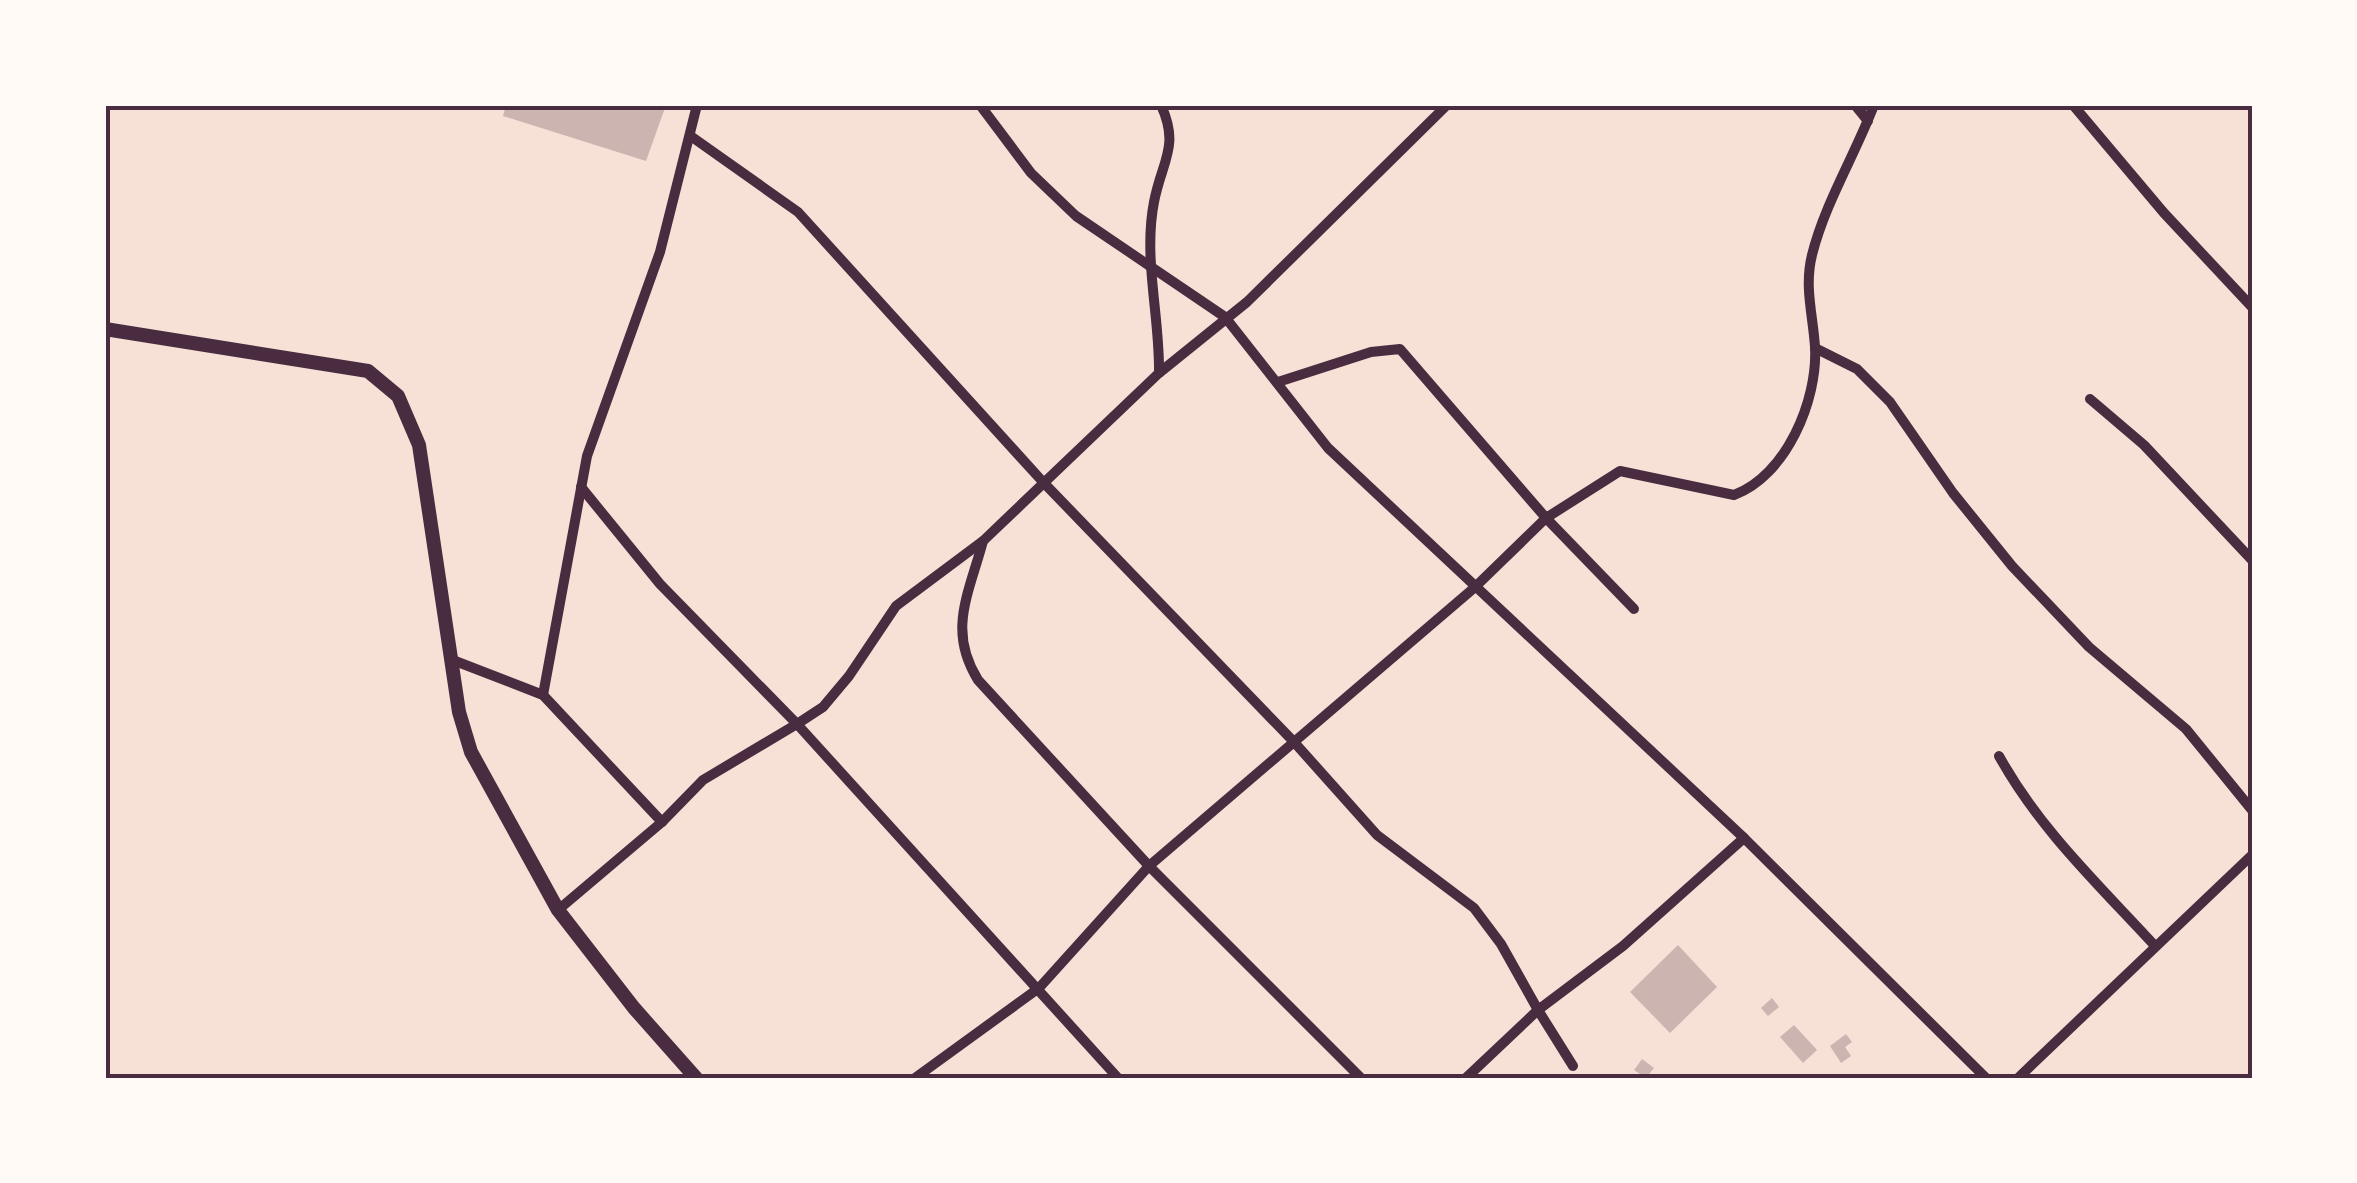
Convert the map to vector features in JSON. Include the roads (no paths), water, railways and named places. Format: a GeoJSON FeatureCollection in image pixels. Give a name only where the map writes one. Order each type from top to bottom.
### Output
{"type":"FeatureCollection","features":[{"type":"Feature","properties":{"kind":"street"},"geometry":{"type":"LineString","coordinates":[[543,695],[581,487],[602,406],[660,252],[697,105]]}},
{"type":"Feature","properties":{"kind":"street"},"geometry":{"type":"LineString","coordinates":[[980,105],[1031,173],[1076,216],[1224,318],[1328,448],[1744,838],[1986,1078]]}},
{"type":"Feature","properties":{"kind":"street"},"geometry":{"type":"LineString","coordinates":[[1159,373],[1152,272],[1153,207],[1172,133],[1161,105]]}},
{"type":"Feature","properties":{"kind":"street"},"geometry":{"type":"LineString","coordinates":[[558,910],[662,822],[703,780],[823,707],[896,606],[983,541],[1159,373],[1285,266],[1447,105]]}},
{"type":"Feature","properties":{"kind":"street"},"geometry":{"type":"LineString","coordinates":[[1855,105],[1868,120]]}},
{"type":"Feature","properties":{"kind":"street"},"geometry":{"type":"LineString","coordinates":[[914,1078],[1040,988],[1149,866],[1474,588],[1546,518],[1620,471],[1734,494],[1765,478],[1799,424],[1815,348],[1806,278],[1813,248],[1874,105]]}},
{"type":"Feature","properties":{"kind":"street"},"geometry":{"type":"LineString","coordinates":[[2074,105],[2164,213],[2252,308]]}},
{"type":"Feature","properties":{"kind":"street"},"geometry":{"type":"LineString","coordinates":[[692,137],[798,212],[1043,482],[1294,742],[1377,836],[1474,908],[1501,944],[1573,1066]]}},
{"type":"Feature","properties":{"kind":"street"},"geometry":{"type":"LineString","coordinates":[[105,329],[368,372],[398,396],[420,445],[450,659],[471,752],[558,910],[634,1008],[696,1078]]}},
{"type":"Feature","properties":{"kind":"street"},"geometry":{"type":"LineString","coordinates":[[1815,348],[1857,368],[1890,402],[1953,493],[2012,566],[2089,647],[2186,729],[2252,810]]}},
{"type":"Feature","properties":{"kind":"street"},"geometry":{"type":"LineString","coordinates":[[1278,382],[1371,352],[1400,349],[1546,518],[1634,609]]}},
{"type":"Feature","properties":{"kind":"street"},"geometry":{"type":"LineString","coordinates":[[2090,399],[2144,446],[2252,560]]}},
{"type":"Feature","properties":{"kind":"street"},"geometry":{"type":"LineString","coordinates":[[581,487],[660,584],[796,724],[1118,1078]]}},
{"type":"Feature","properties":{"kind":"street"},"geometry":{"type":"LineString","coordinates":[[983,541],[960,632],[962,654],[978,680],[1149,866],[1361,1078]]}},
{"type":"Feature","properties":{"kind":"street"},"geometry":{"type":"LineString","coordinates":[[450,659],[543,695],[662,822]]}},
{"type":"Feature","properties":{"kind":"street"},"geometry":{"type":"LineString","coordinates":[[2000,756],[2026,805],[2155,946]]}},
{"type":"Feature","properties":{"kind":"street"},"geometry":{"type":"LineString","coordinates":[[1466,1078],[1538,1010],[1623,946],[1744,838]]}},
{"type":"Feature","properties":{"kind":"street"},"geometry":{"type":"LineString","coordinates":[[2018,1078],[2252,854]]}}]}
